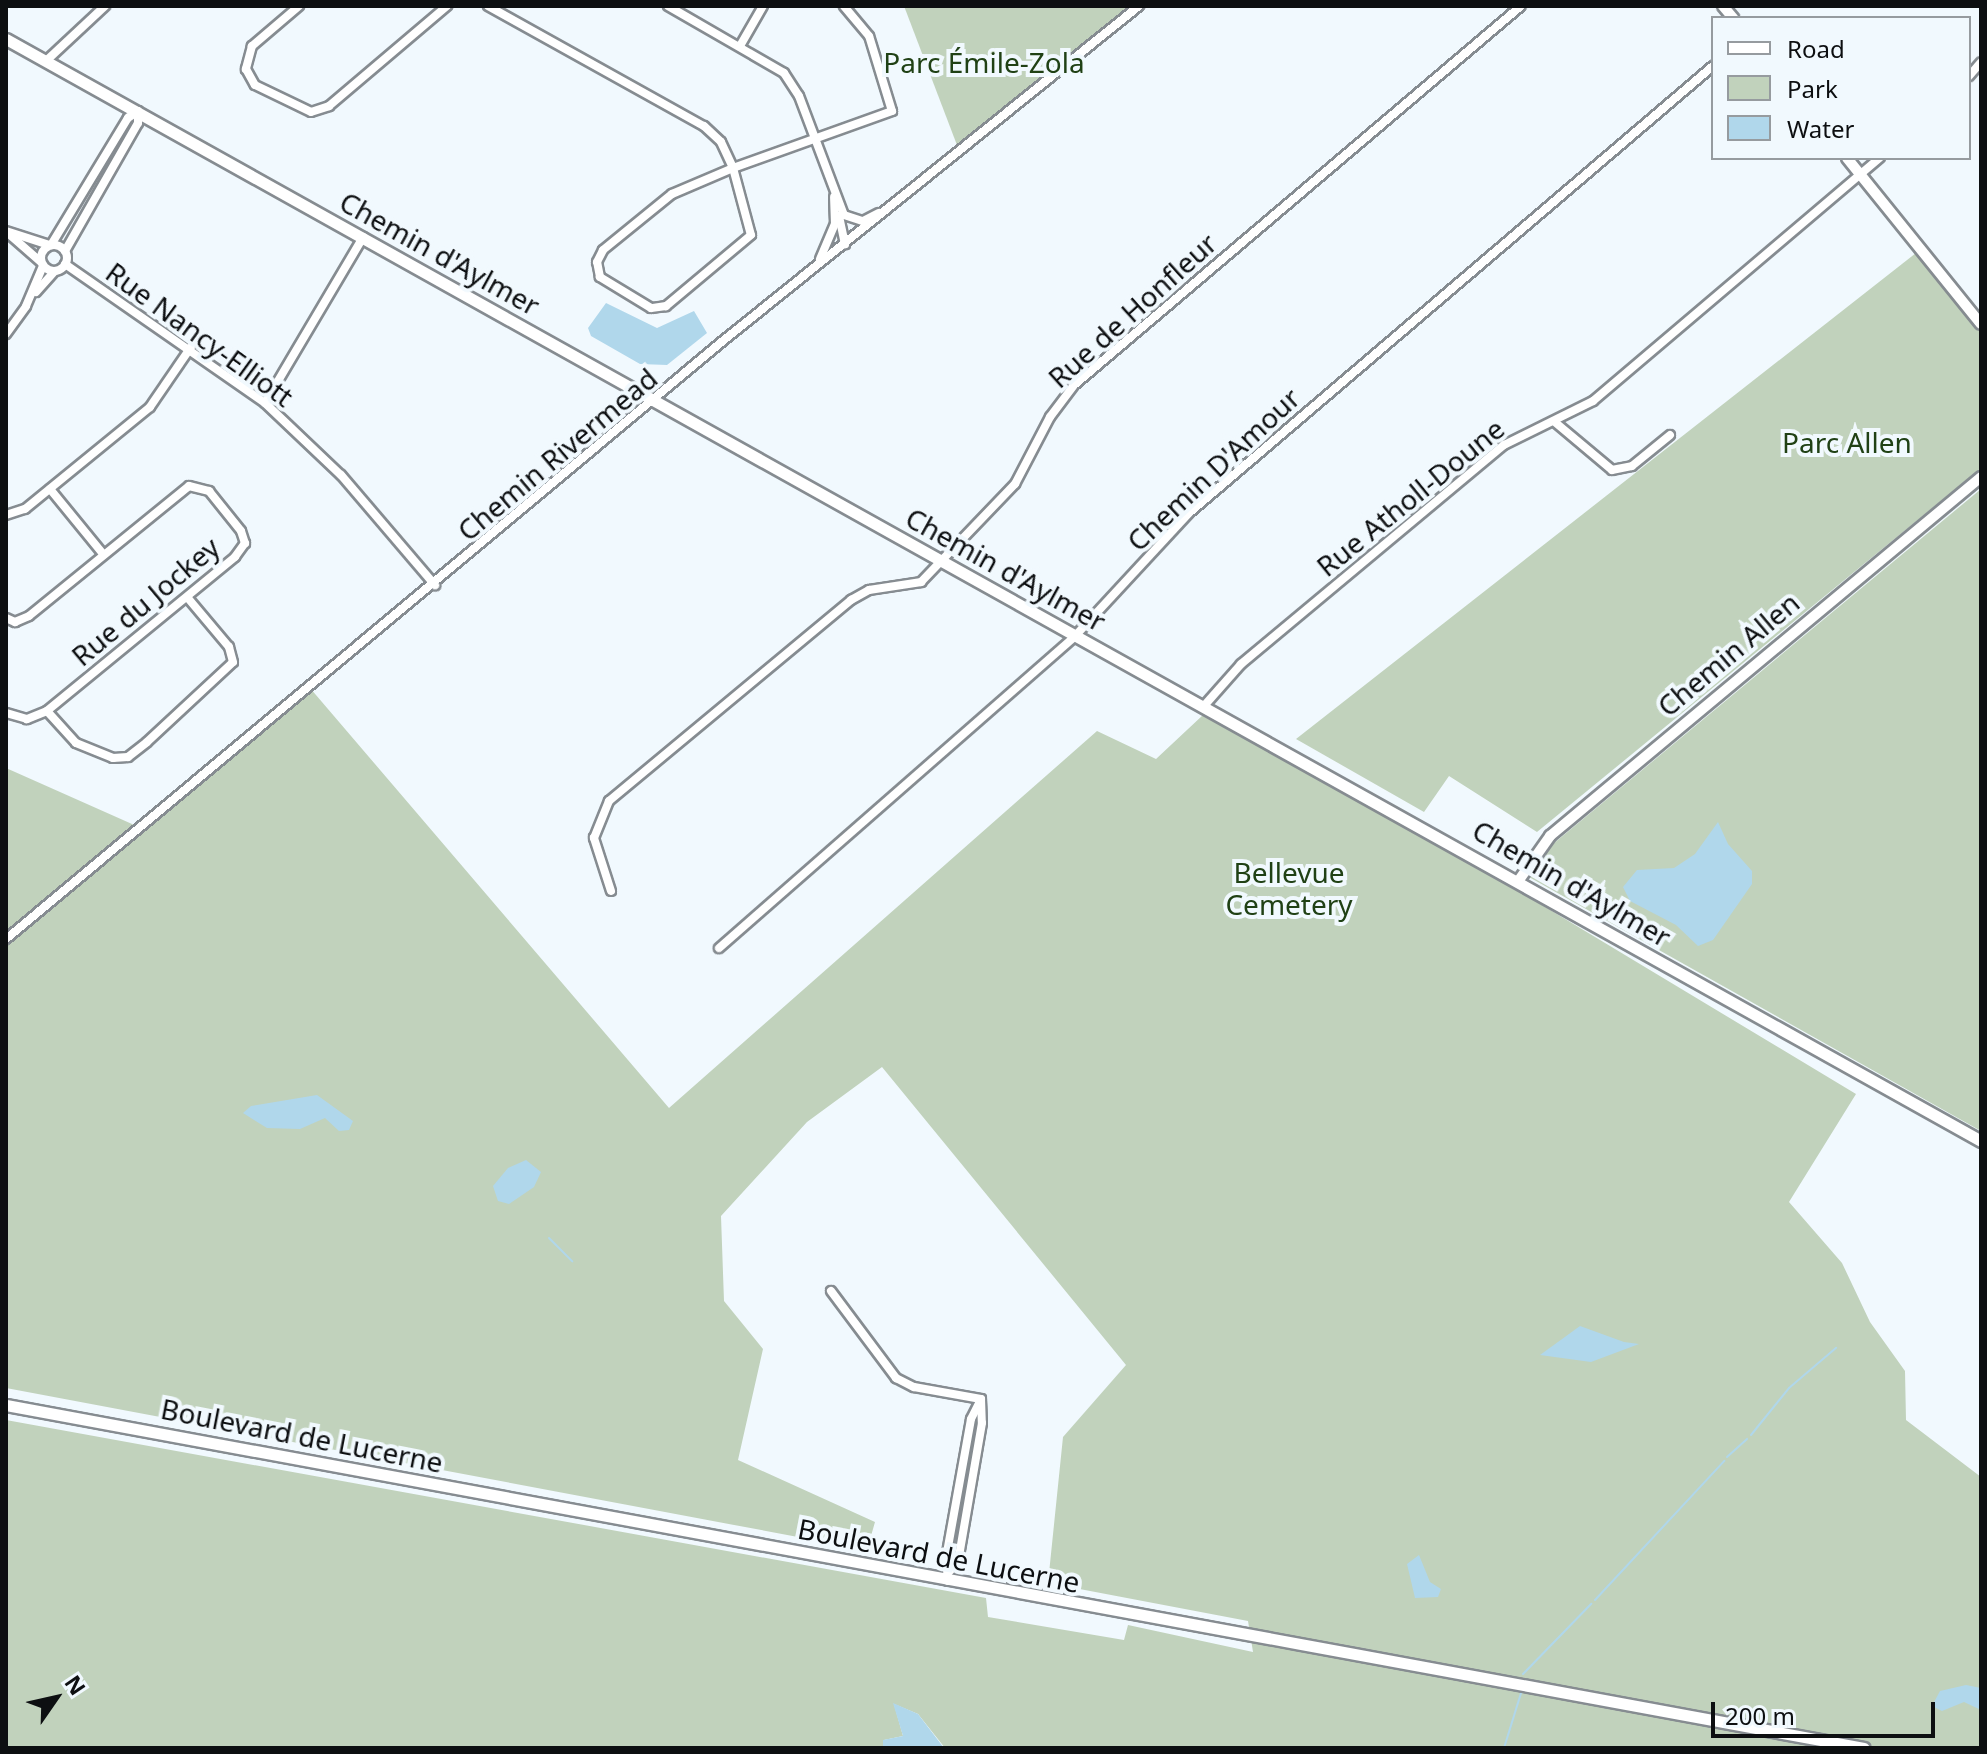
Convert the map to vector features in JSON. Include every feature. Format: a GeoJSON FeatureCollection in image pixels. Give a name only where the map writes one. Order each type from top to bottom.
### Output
{"type":"FeatureCollection","features":[{"type":"Feature","properties":{"kind":"main road","name":"Chemin d'Aylmer"},"geometry":{"type":"LineString","coordinates":[[6,39],[1519,880],[1981,1141]]}},
{"type":"Feature","properties":{"kind":"main road","name":"Boulevard de Lucerne"},"geometry":{"type":"LineString","coordinates":[[6,1405],[949,1576],[1864,1748]]}},
{"type":"Feature","properties":{"kind":"street"},"geometry":{"type":"LineString","coordinates":[[46,61],[105,6]]}},
{"type":"Feature","properties":{"kind":"street"},"geometry":{"type":"LineString","coordinates":[[299,6],[252,46],[246,69],[255,85],[311,112],[329,106],[447,6]]}},
{"type":"Feature","properties":{"kind":"street"},"geometry":{"type":"LineString","coordinates":[[488,6],[711,131],[733,168],[751,235],[666,306],[651,308],[600,277],[597,262],[603,250],[680,188],[733,168],[885,117],[893,107],[869,36],[844,6]]}},
{"type":"Feature","properties":{"kind":"street"},"geometry":{"type":"LineString","coordinates":[[668,6],[740,46],[790,80],[844,215],[857,221],[897,203]]}},
{"type":"Feature","properties":{"kind":"street"},"geometry":{"type":"LineString","coordinates":[[740,46],[763,6]]}},
{"type":"Feature","properties":{"kind":"street","name":"Chemin Rivermead"},"geometry":{"type":"LineString","coordinates":[[6,939],[798,280],[1139,6]]}},
{"type":"Feature","properties":{"kind":"street","name":"Rue de Honfleur"},"geometry":{"type":"LineString","coordinates":[[611,891],[594,838],[609,801],[851,600],[869,590],[916,586],[1015,484],[1057,406],[1073,386],[1521,6]]}},
{"type":"Feature","properties":{"kind":"street","name":"Chemin D'Amour"},"geometry":{"type":"LineString","coordinates":[[719,948],[1076,635],[1189,513],[1711,68]]}},
{"type":"Feature","properties":{"kind":"street"},"geometry":{"type":"LineString","coordinates":[[30,299],[50,245],[128,118],[138,111]]}},
{"type":"Feature","properties":{"kind":"street"},"geometry":{"type":"LineString","coordinates":[[6,334],[30,299],[65,264],[65,251],[138,123],[138,111]]}},
{"type":"Feature","properties":{"kind":"street"},"geometry":{"type":"LineString","coordinates":[[1849,160],[1981,324]]}},
{"type":"Feature","properties":{"kind":"street","name":"Rue Atholl-Doune"},"geometry":{"type":"LineString","coordinates":[[1203,707],[1241,664],[1504,445],[1556,423],[1593,401],[1878,160]]}},
{"type":"Feature","properties":{"kind":"street"},"geometry":{"type":"LineString","coordinates":[[834,192],[845,244]]}},
{"type":"Feature","properties":{"kind":"street"},"geometry":{"type":"LineString","coordinates":[[798,280],[829,245],[835,224],[834,192]]}},
{"type":"Feature","properties":{"kind":"street"},"geometry":{"type":"LineString","coordinates":[[6,232],[65,251]]}},
{"type":"Feature","properties":{"kind":"street"},"geometry":{"type":"LineString","coordinates":[[6,232],[54,272]]}},
{"type":"Feature","properties":{"kind":"street"},"geometry":{"type":"LineString","coordinates":[[265,403],[363,237]]}},
{"type":"Feature","properties":{"kind":"street","name":"Rue Nancy-Elliott"},"geometry":{"type":"LineString","coordinates":[[65,264],[191,347],[265,403],[341,475],[435,585]]}},
{"type":"Feature","properties":{"kind":"street"},"geometry":{"type":"LineString","coordinates":[[6,515],[25,509],[150,407],[191,347]]}},
{"type":"Feature","properties":{"kind":"street"},"geometry":{"type":"LineString","coordinates":[[1556,423],[1612,470],[1632,466],[1670,435]]}},
{"type":"Feature","properties":{"kind":"street","name":"Chemin Allen"},"geometry":{"type":"LineString","coordinates":[[1519,880],[1550,836],[1981,477]]}},
{"type":"Feature","properties":{"kind":"street","name":"Rue du Jockey"},"geometry":{"type":"LineString","coordinates":[[6,618],[15,622],[29,616],[189,486],[202,487],[241,531],[245,543],[187,597],[47,711]]}},
{"type":"Feature","properties":{"kind":"street"},"geometry":{"type":"LineString","coordinates":[[50,489],[103,554]]}},
{"type":"Feature","properties":{"kind":"street"},"geometry":{"type":"LineString","coordinates":[[6,713],[27,719],[47,711],[76,743],[113,758],[128,757],[233,662],[229,647],[187,597]]}},
{"type":"Feature","properties":{"kind":"street"},"geometry":{"type":"LineString","coordinates":[[831,1291],[896,1378],[914,1387],[981,1399],[982,1423],[958,1562],[949,1576]]}},
{"type":"Feature","properties":{"kind":"green space","name":"Parc Émile-Zola"},"geometry":{"type":"Polygon","coordinates":[[[904,6],[1139,6],[960,153],[904,6]]]}},
{"type":"Feature","properties":{"kind":"green space","name":"Parc Allen"},"geometry":{"type":"Polygon","coordinates":[[[1916,253],[1981,332],[1981,468],[1537,832],[1449,776],[1424,812],[1296,739],[1916,253]]]}},
{"type":"Feature","properties":{"kind":"green space"},"geometry":{"type":"Polygon","coordinates":[[[1981,489],[1981,1131],[1529,877],[1530,863],[1981,489]]]}},
{"type":"Feature","properties":{"kind":"green space","name":"Bellevue Cemetery"},"geometry":{"type":"Polygon","coordinates":[[[310,688],[669,1108],[1097,731],[1156,759],[1203,715],[1492,875],[1856,1094],[1789,1202],[1842,1263],[1870,1322],[1905,1371],[1906,1420],[1981,1477],[1981,1748],[945,1748],[918,1714],[894,1704],[903,1736],[884,1740],[883,1748],[6,1748],[6,1420],[986,1598],[988,1617],[1124,1640],[1128,1625],[1253,1652],[1248,1621],[1048,1583],[1063,1437],[1126,1365],[882,1067],[807,1122],[721,1216],[724,1301],[763,1349],[738,1460],[875,1522],[867,1550],[6,1388],[6,768],[141,828],[310,688]]]}},
{"type":"Feature","properties":{"kind":"water"},"geometry":{"type":"Polygon","coordinates":[[[606,303],[657,328],[694,311],[707,333],[667,365],[640,364],[591,336],[588,328],[606,303]]]}},
{"type":"Feature","properties":{"kind":"water"},"geometry":{"type":"Polygon","coordinates":[[[1718,822],[1728,844],[1752,871],[1752,884],[1713,940],[1698,946],[1676,925],[1630,901],[1623,887],[1637,870],[1674,868],[1695,854],[1718,822]]]}},
{"type":"Feature","properties":{"kind":"water"},"geometry":{"type":"Polygon","coordinates":[[[317,1095],[353,1121],[349,1130],[339,1131],[325,1118],[300,1129],[267,1128],[243,1113],[251,1106],[317,1095]]]}},
{"type":"Feature","properties":{"kind":"water"},"geometry":{"type":"Polygon","coordinates":[[[526,1160],[541,1172],[534,1187],[509,1204],[498,1201],[493,1186],[508,1168],[526,1160]]]}},
{"type":"Feature","properties":{"kind":"water"},"geometry":{"type":"Polygon","coordinates":[[[1580,1326],[1624,1342],[1639,1344],[1591,1362],[1540,1355],[1580,1326]]]}},
{"type":"Feature","properties":{"kind":"water"},"geometry":{"type":"Polygon","coordinates":[[[1419,1555],[1430,1582],[1441,1589],[1438,1597],[1415,1598],[1407,1564],[1419,1555]]]}},
{"type":"Feature","properties":{"kind":"water"},"geometry":{"type":"Polygon","coordinates":[[[1966,1685],[1981,1688],[1981,1710],[1964,1702],[1942,1711],[1932,1706],[1940,1691],[1966,1685]]]}},
{"type":"Feature","properties":{"kind":"water"},"geometry":{"type":"Polygon","coordinates":[[[893,1703],[918,1714],[944,1748],[883,1748],[883,1740],[903,1736],[893,1703]]]}},
{"type":"Feature","properties":{"kind":"waterway"},"geometry":{"type":"LineString","coordinates":[[549,1238],[572,1261]]}},
{"type":"Feature","properties":{"kind":"waterway"},"geometry":{"type":"LineString","coordinates":[[1751,1435],[1789,1388],[1836,1348]]}},
{"type":"Feature","properties":{"kind":"waterway"},"geometry":{"type":"LineString","coordinates":[[1727,1457],[1747,1439]]}},
{"type":"Feature","properties":{"kind":"waterway"},"geometry":{"type":"LineString","coordinates":[[1595,1600],[1724,1461]]}},
{"type":"Feature","properties":{"kind":"waterway"},"geometry":{"type":"LineString","coordinates":[[1523,1674],[1591,1604]]}},
{"type":"Feature","properties":{"kind":"waterway"},"geometry":{"type":"LineString","coordinates":[[1504,1748],[1521,1693]]}}]}
